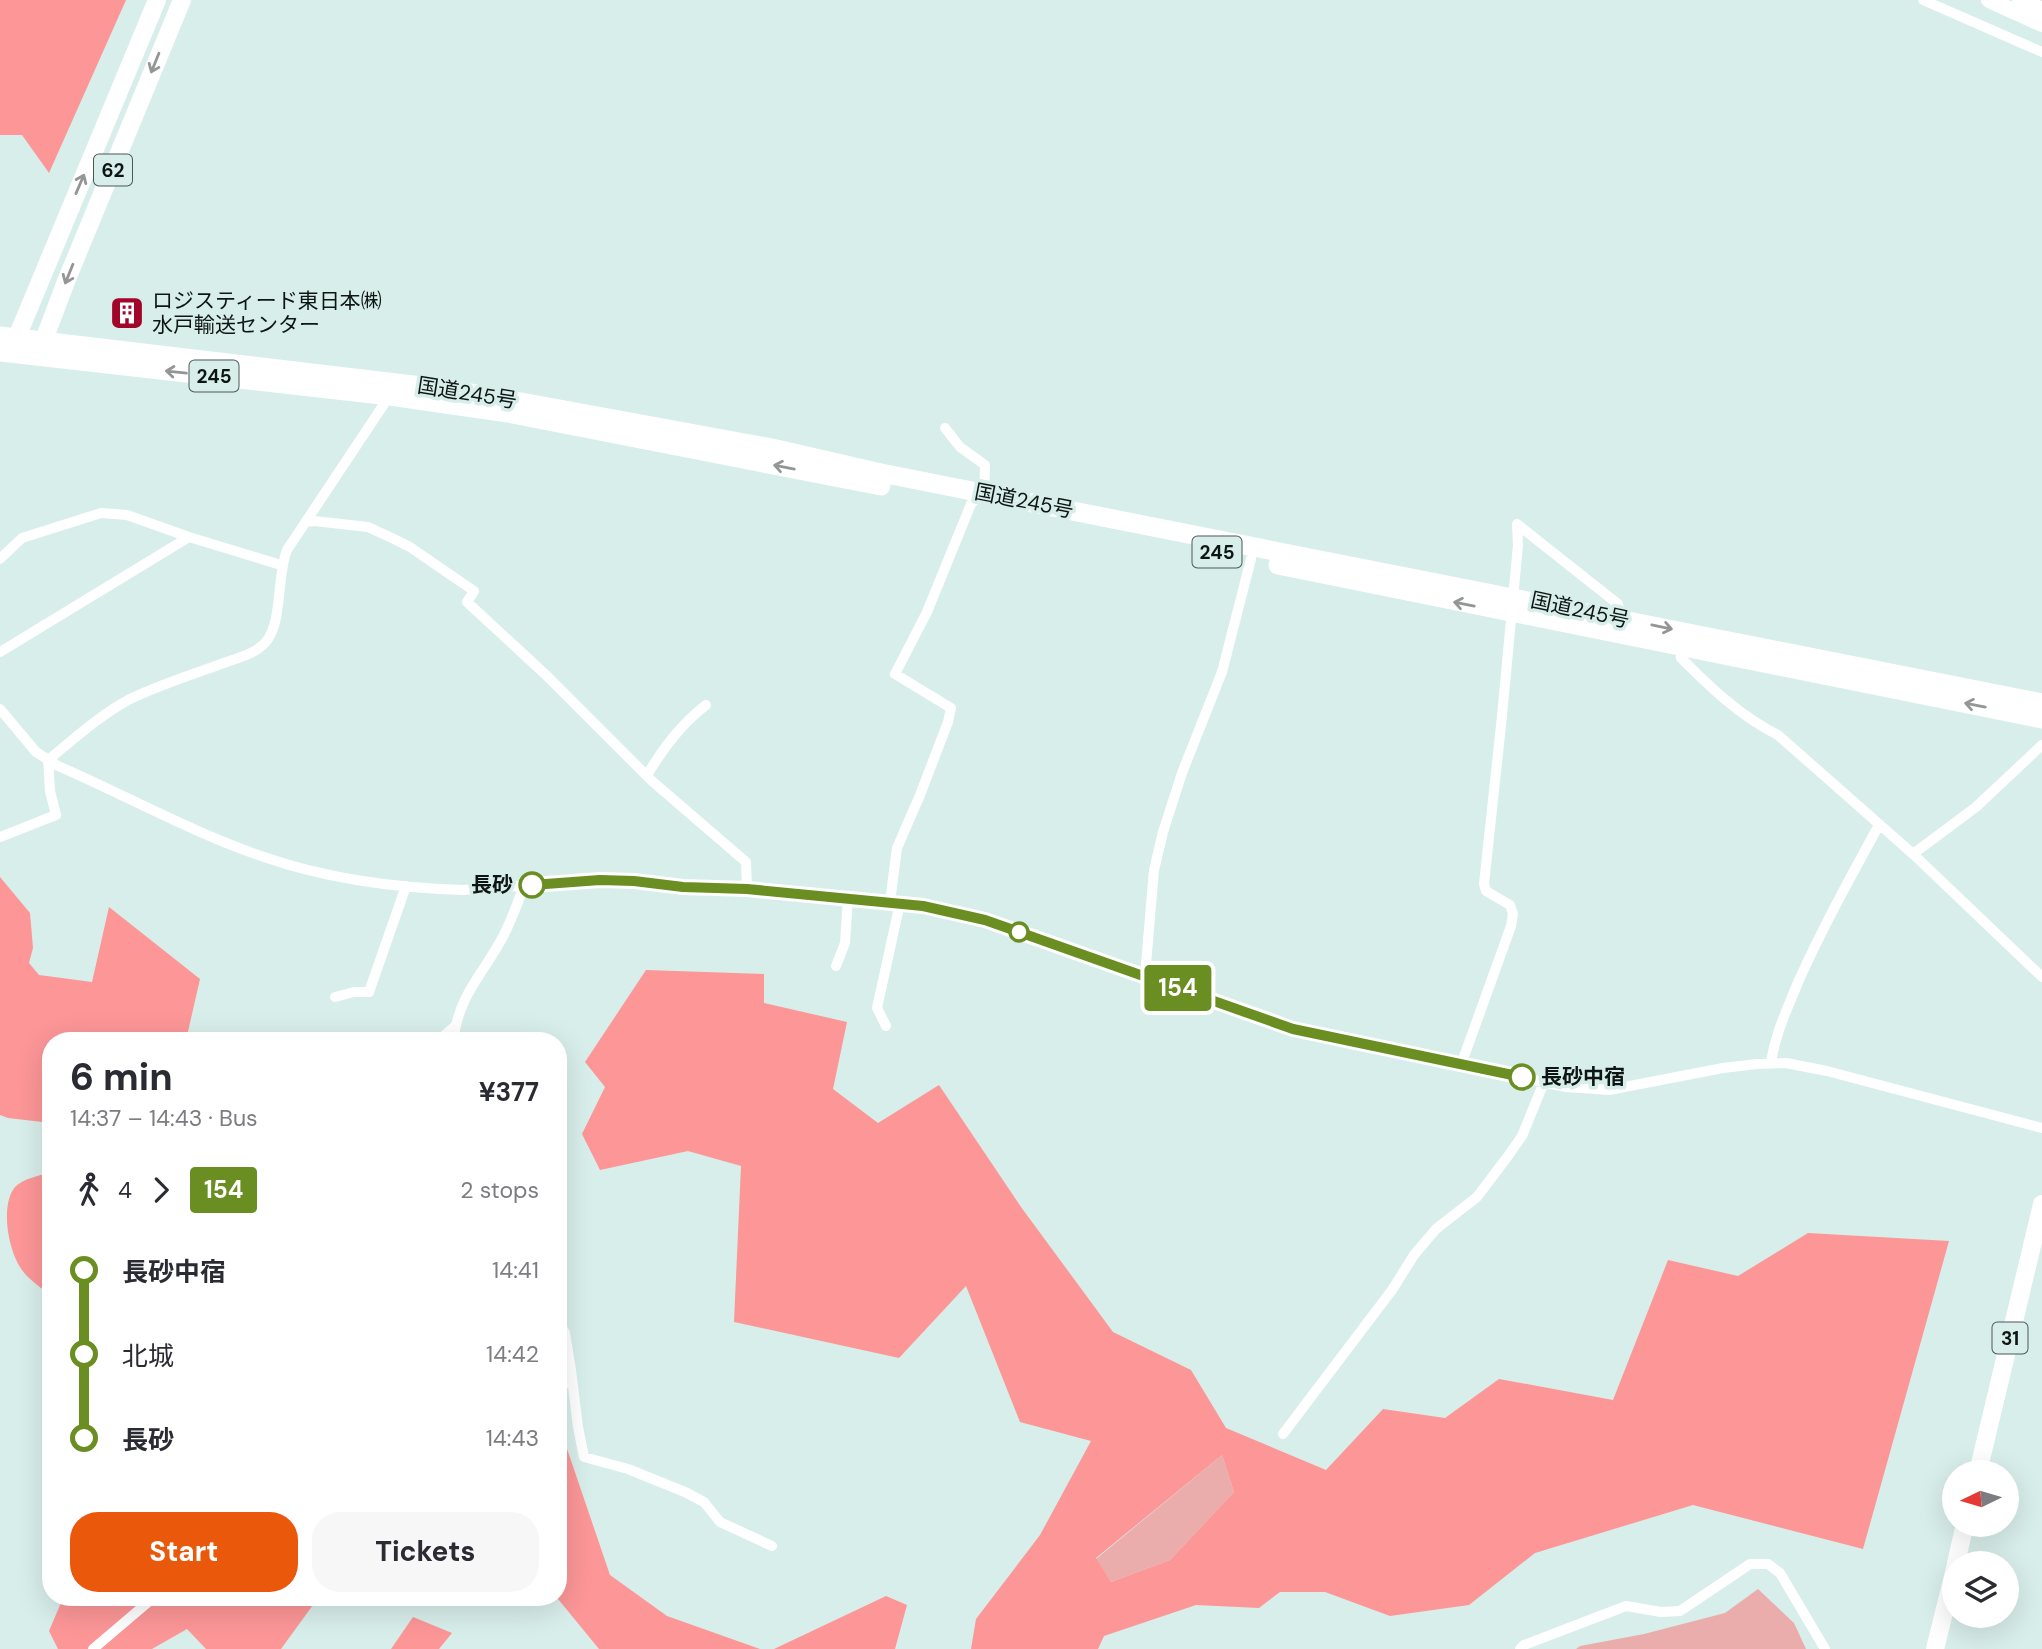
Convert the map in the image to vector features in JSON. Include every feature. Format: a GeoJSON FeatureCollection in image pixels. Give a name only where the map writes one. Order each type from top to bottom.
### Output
{"type":"FeatureCollection","features":[{"type":"Feature","properties":{"kind":"highway","name":"国道245号"},"geometry":{"type":"LineString","coordinates":[[7,345],[391,388],[521,415],[977,499],[1512,605],[1681,648],[2042,719]]}},
{"type":"Feature","properties":{"kind":"highway","name":"国道245号"},"geometry":{"type":"LineString","coordinates":[[977,499],[1251,559],[1512,605],[1622,618],[1750,647],[2042,703]]}},
{"type":"Feature","properties":{"kind":"main road","name":"62"},"geometry":{"type":"LineString","coordinates":[[7,345],[157,0]]}},
{"type":"Feature","properties":{"kind":"main road","name":"62"},"geometry":{"type":"LineString","coordinates":[[41,348],[182,0]]}},
{"type":"Feature","properties":{"kind":"main road"},"geometry":{"type":"LineString","coordinates":[[1989,0],[2042,24]]}},
{"type":"Feature","properties":{"kind":"main road"},"geometry":{"type":"LineString","coordinates":[[2020,0],[2042,9]]}},
{"type":"Feature","properties":{"kind":"main road","name":"31"},"geometry":{"type":"LineString","coordinates":[[1981,1460],[2042,1204]]}},
{"type":"Feature","properties":{"kind":"main road"},"geometry":{"type":"LineString","coordinates":[[1935,1649],[1942,1621]]}},
{"type":"Feature","properties":{"kind":"street"},"geometry":{"type":"LineString","coordinates":[[1923,0],[2042,52]]}},
{"type":"Feature","properties":{"kind":"street"},"geometry":{"type":"LineString","coordinates":[[48,760],[104,715],[130,699],[255,651],[269,638],[276,611],[281,565],[287,550],[391,388]]}},
{"type":"Feature","properties":{"kind":"street"},"geometry":{"type":"LineString","coordinates":[[886,1026],[877,1008],[895,903],[891,876],[897,848],[920,795],[951,708],[895,674],[927,612],[985,485],[985,465],[960,447],[945,429]]}},
{"type":"Feature","properties":{"kind":"street"},"geometry":{"type":"LineString","coordinates":[[0,559],[22,538],[101,513],[128,514],[189,537],[281,565]]}},
{"type":"Feature","properties":{"kind":"street"},"geometry":{"type":"LineString","coordinates":[[306,522],[368,527],[410,547],[474,591],[467,602],[647,775],[746,862],[747,889]]}},
{"type":"Feature","properties":{"kind":"street"},"geometry":{"type":"LineString","coordinates":[[1461,1065],[1513,914],[1510,905],[1486,891],[1484,884],[1518,545],[1517,524],[1618,604],[1622,618]]}},
{"type":"Feature","properties":{"kind":"street"},"geometry":{"type":"LineString","coordinates":[[0,652],[189,537]]}},
{"type":"Feature","properties":{"kind":"street"},"geometry":{"type":"LineString","coordinates":[[1145,976],[1154,870],[1163,832],[1182,773],[1222,672],[1251,559]]}},
{"type":"Feature","properties":{"kind":"street"},"geometry":{"type":"LineString","coordinates":[[1681,648],[1681,658],[1717,695],[1754,723],[1778,735],[1913,854],[2042,977]]}},
{"type":"Feature","properties":{"kind":"street"},"geometry":{"type":"LineString","coordinates":[[647,775],[687,720],[706,705]]}},
{"type":"Feature","properties":{"kind":"street"},"geometry":{"type":"LineString","coordinates":[[0,709],[36,752],[48,760],[211,836],[294,866],[406,886],[464,890],[600,880],[747,889],[895,903],[985,920],[1293,1029],[1566,1087],[1609,1090],[1723,1068],[1772,1063],[1827,1071],[2042,1128]]}},
{"type":"Feature","properties":{"kind":"street"},"geometry":{"type":"LineString","coordinates":[[1913,854],[1976,807],[2042,746]]}},
{"type":"Feature","properties":{"kind":"street"},"geometry":{"type":"LineString","coordinates":[[0,836],[56,815],[50,791],[48,760]]}},
{"type":"Feature","properties":{"kind":"street"},"geometry":{"type":"LineString","coordinates":[[1772,1063],[1786,1011],[1820,934],[1879,825]]}},
{"type":"Feature","properties":{"kind":"street"},"geometry":{"type":"LineString","coordinates":[[335,997],[354,992],[369,992],[406,886]]}},
{"type":"Feature","properties":{"kind":"street"},"geometry":{"type":"LineString","coordinates":[[454,1032],[466,993],[501,941],[524,886]]}},
{"type":"Feature","properties":{"kind":"street"},"geometry":{"type":"LineString","coordinates":[[836,967],[845,943],[848,898]]}},
{"type":"Feature","properties":{"kind":"street"},"geometry":{"type":"LineString","coordinates":[[448,1032],[455,1026]]}},
{"type":"Feature","properties":{"kind":"street"},"geometry":{"type":"LineString","coordinates":[[1283,1434],[1392,1290],[1414,1255],[1436,1229],[1477,1197],[1508,1156],[1522,1136],[1545,1082]]}},
{"type":"Feature","properties":{"kind":"street"},"geometry":{"type":"LineString","coordinates":[[567,1345],[584,1457],[628,1469],[685,1492],[704,1502],[720,1522],[772,1546]]}},
{"type":"Feature","properties":{"kind":"street"},"geometry":{"type":"LineString","coordinates":[[567,1378],[571,1370]]}},
{"type":"Feature","properties":{"kind":"street"},"geometry":{"type":"LineString","coordinates":[[1520,1649],[1524,1645],[1626,1606],[1661,1612],[1680,1611],[1750,1564],[1768,1564],[1780,1573],[1825,1649]]}},
{"type":"Feature","properties":{"kind":"street"},"geometry":{"type":"LineString","coordinates":[[93,1649],[143,1606]]}},
{"type":"Feature","properties":{"kind":"shaded area"},"geometry":{"type":"Polygon","coordinates":[[[0,0],[126,0],[49,173],[22,135],[0,135],[0,0]]]}},
{"type":"Feature","properties":{"kind":"shaded area"},"geometry":{"type":"Polygon","coordinates":[[[0,877],[30,913],[33,948],[29,963],[39,975],[92,982],[109,907],[200,979],[188,1032],[42,1032],[42,1122],[0,1115],[0,877]]]}},
{"type":"Feature","properties":{"kind":"shaded area"},"geometry":{"type":"Polygon","coordinates":[[[646,970],[764,974],[764,1003],[847,1022],[833,1089],[878,1123],[939,1085],[1021,1207],[1113,1332],[1191,1370],[1226,1428],[1326,1470],[1383,1409],[1445,1418],[1499,1379],[1613,1400],[1668,1260],[1738,1276],[1808,1233],[1949,1241],[1863,1549],[1693,1505],[1535,1553],[1469,1605],[1390,1616],[1325,1592],[1280,1592],[1259,1608],[1196,1605],[1104,1636],[1098,1649],[971,1649],[976,1619],[1040,1535],[1091,1441],[1020,1422],[966,1286],[899,1358],[734,1322],[741,1166],[688,1151],[600,1170],[582,1134],[605,1087],[585,1062],[646,970]],[[1222,1455],[1096,1558],[1111,1582],[1170,1560],[1234,1492],[1222,1455]]]}},
{"type":"Feature","properties":{"kind":"shaded area"},"geometry":{"type":"Polygon","coordinates":[[[42,1175],[42,1289],[28,1277],[17,1262],[8,1228],[10,1195],[15,1187],[27,1179],[42,1175]]]}},
{"type":"Feature","properties":{"kind":"shaded area"},"geometry":{"type":"Polygon","coordinates":[[[567,1449],[610,1575],[667,1616],[760,1649],[599,1649],[564,1606],[567,1606],[567,1449]]]}},
{"type":"Feature","properties":{"kind":"shaded area"},"geometry":{"type":"Polygon","coordinates":[[[1222,1455],[1234,1492],[1170,1560],[1111,1582],[1096,1559],[1222,1455]]]}},
{"type":"Feature","properties":{"kind":"shaded area"},"geometry":{"type":"Polygon","coordinates":[[[1758,1589],[1794,1623],[1806,1649],[1576,1649],[1725,1613],[1758,1589]]]}},
{"type":"Feature","properties":{"kind":"shaded area"},"geometry":{"type":"Polygon","coordinates":[[[886,1596],[907,1605],[895,1649],[774,1649],[886,1596]]]}},
{"type":"Feature","properties":{"kind":"shaded area"},"geometry":{"type":"Polygon","coordinates":[[[60,1606],[312,1606],[281,1649],[206,1649],[187,1629],[152,1649],[58,1649],[49,1631],[60,1606]]]}},
{"type":"Feature","properties":{"kind":"shaded area"},"geometry":{"type":"Polygon","coordinates":[[[413,1617],[452,1633],[439,1649],[391,1649],[413,1617]]]}},
{"type":"Feature","properties":{"kind":"bus line","name":"154"},"geometry":{"type":"LineString","coordinates":[[532,885],[600,880],[634,881],[923,906],[985,920],[1293,1029],[1522,1077]]}},
{"type":"Feature","properties":{"kind":"place","name":"ロジスティード東日本㈱ 水戸輸送センター"},"geometry":{"type":"Point","coordinates":[127,313]}},
{"type":"Feature","properties":{"kind":"place","name":"長砂"},"geometry":{"type":"Point","coordinates":[532,885]}},
{"type":"Feature","properties":{"kind":"place","name":"長砂中宿"},"geometry":{"type":"Point","coordinates":[1522,1077]}}]}
